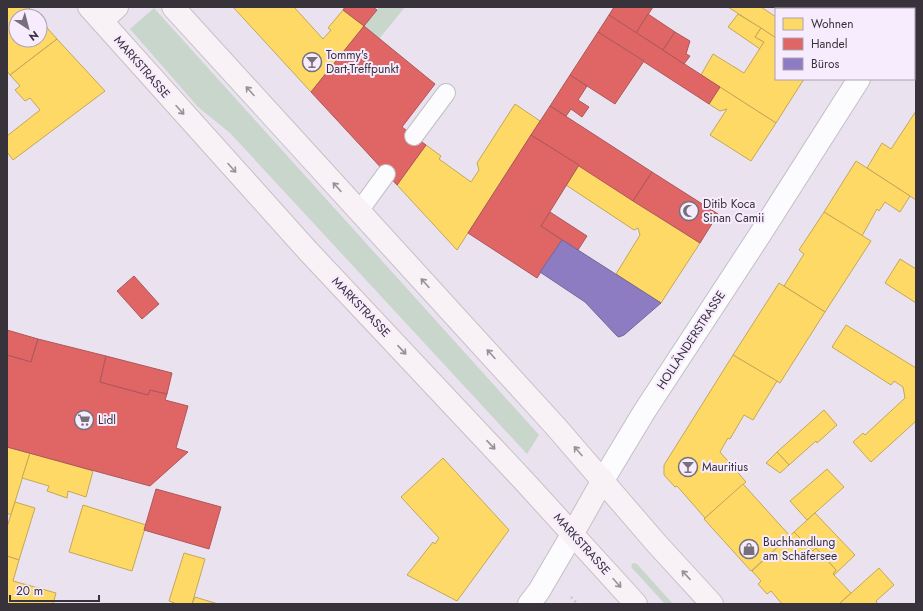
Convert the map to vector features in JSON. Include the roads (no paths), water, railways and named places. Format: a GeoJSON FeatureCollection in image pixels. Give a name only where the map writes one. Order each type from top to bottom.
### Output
{"type":"FeatureCollection","features":[{"type":"Feature","properties":{"kind":"main road"},"geometry":{"type":"LineString","coordinates":[[173,7],[552,422],[604,480],[657,544],[712,604]]}},
{"type":"Feature","properties":{"kind":"main road","name":"MARKSTRASSE"},"geometry":{"type":"LineString","coordinates":[[102,12],[167,95],[308,250],[573,533],[636,604]]}},
{"type":"Feature","properties":{"kind":"main road","name":"HOLLÄNDERSTRASSE"},"geometry":{"type":"LineString","coordinates":[[573,533],[604,480]]}},
{"type":"Feature","properties":{"kind":"street","name":"HOLLÄNDERSTRASSE"},"geometry":{"type":"LineString","coordinates":[[604,480],[644,412],[858,80]]}},
{"type":"Feature","properties":{"kind":"street","name":"HOLLÄNDERSTRASSE"},"geometry":{"type":"LineString","coordinates":[[529,604],[539,591],[573,533]]}},
{"type":"Feature","properties":{"kind":"lane"},"geometry":{"type":"LineString","coordinates":[[414,136],[446,93]]}},
{"type":"Feature","properties":{"kind":"lane"},"geometry":{"type":"LineString","coordinates":[[359,211],[386,174]]}},
{"type":"Feature","properties":{"kind":"place","name":"Tommy's Dart-Treffpunkt"},"geometry":{"type":"Point","coordinates":[312,62]}},
{"type":"Feature","properties":{"kind":"place","name":"Ditib Koca Sinan Camii"},"geometry":{"type":"Point","coordinates":[689,211]}},
{"type":"Feature","properties":{"kind":"place","name":"Lidl"},"geometry":{"type":"Point","coordinates":[84,420]}},
{"type":"Feature","properties":{"kind":"place","name":"Mauritius"},"geometry":{"type":"Point","coordinates":[688,467]}},
{"type":"Feature","properties":{"kind":"place","name":"Buchhandlung am Schäfersee"},"geometry":{"type":"Point","coordinates":[749,549]}}]}
